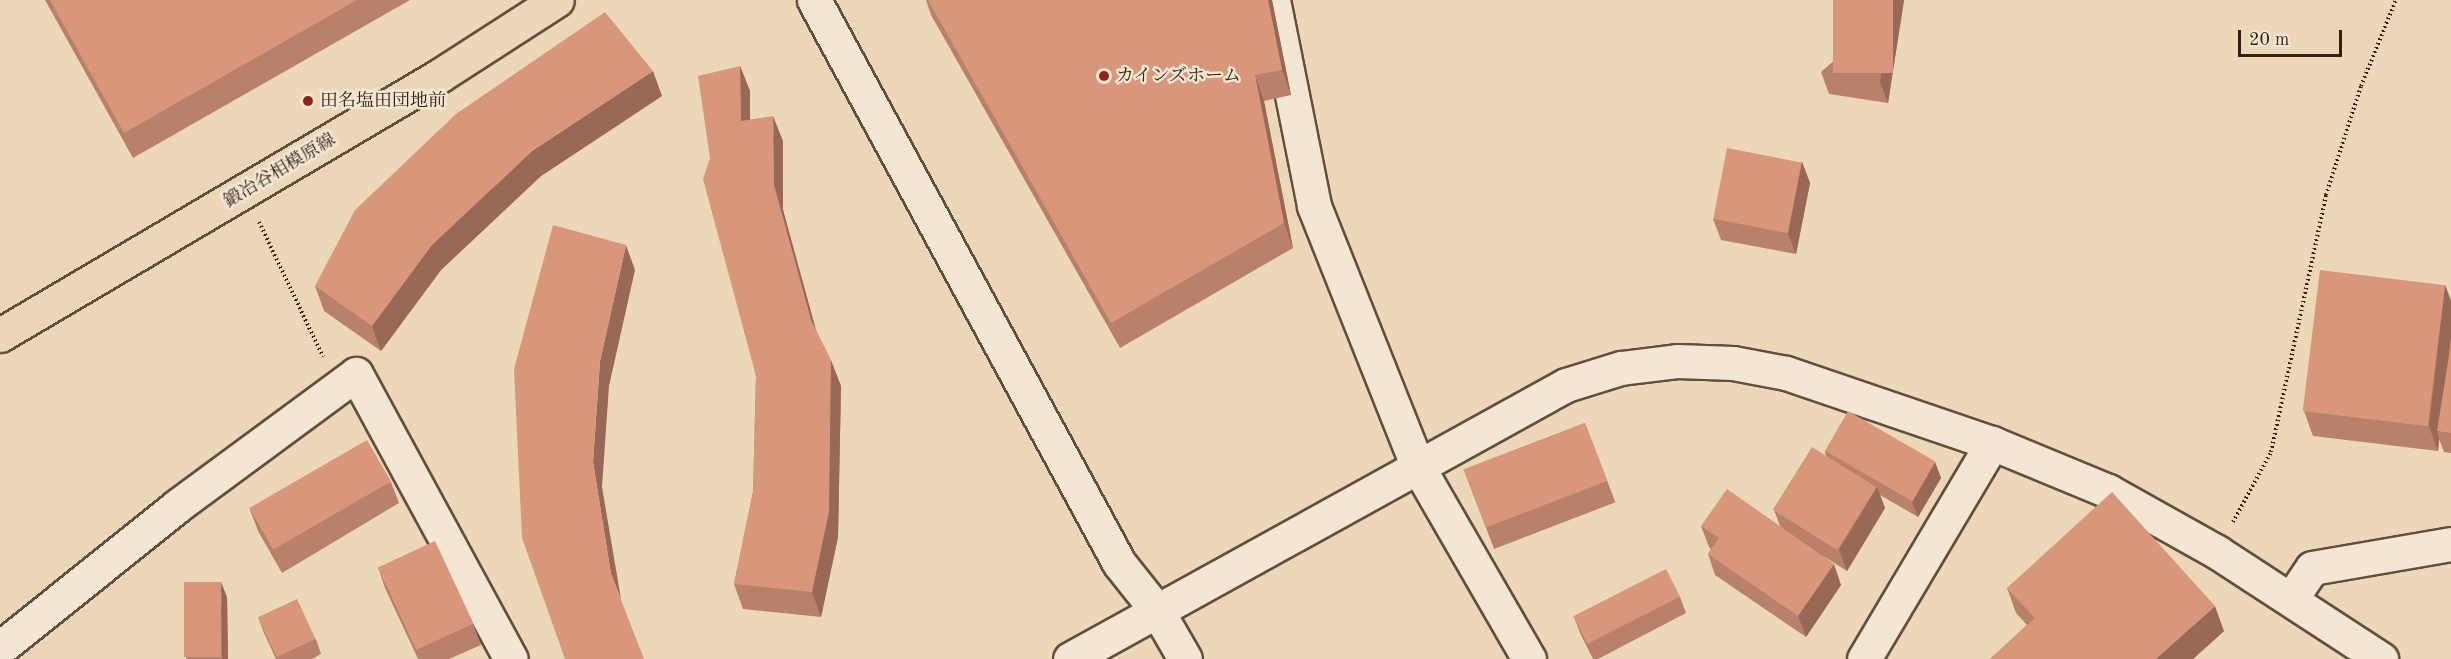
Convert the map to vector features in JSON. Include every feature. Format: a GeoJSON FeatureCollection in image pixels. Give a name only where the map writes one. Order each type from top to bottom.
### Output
{"type":"FeatureCollection","features":[{"type":"Feature","properties":{"kind":"main road","name":"鍛冶谷相模原線"},"geometry":{"type":"LineString","coordinates":[[0,335],[439,76],[557,0]]}},
{"type":"Feature","properties":{"kind":"street"},"geometry":{"type":"LineString","coordinates":[[814,0],[1119,562],[1158,612],[1185,659]]}},
{"type":"Feature","properties":{"kind":"street"},"geometry":{"type":"LineString","coordinates":[[1273,0],[1314,206],[1417,465],[1529,659]]}},
{"type":"Feature","properties":{"kind":"street"},"geometry":{"type":"LineString","coordinates":[[1070,659],[1158,612],[1417,465],[1566,385],[1621,368],[1677,361],[1733,363],[1786,373],[1992,444],[2108,491],[2217,552],[2381,659]]}},
{"type":"Feature","properties":{"kind":"street"},"geometry":{"type":"LineString","coordinates":[[0,648],[177,506],[356,375],[511,659]]}},
{"type":"Feature","properties":{"kind":"street"},"geometry":{"type":"LineString","coordinates":[[1864,659],[1992,444]]}},
{"type":"Feature","properties":{"kind":"street"},"geometry":{"type":"LineString","coordinates":[[2291,599],[2313,568],[2451,544]]}},
{"type":"Feature","properties":{"kind":"path"},"geometry":{"type":"LineString","coordinates":[[2217,552],[2271,452],[2326,195],[2361,86],[2396,0]]}},
{"type":"Feature","properties":{"kind":"path"},"geometry":{"type":"LineString","coordinates":[[245,192],[337,388]]}},
{"type":"Feature","properties":{"kind":"building"},"geometry":{"type":"Polygon","coordinates":[[[50,0],[357,0],[124,133],[50,0]]]}},
{"type":"Feature","properties":{"kind":"building"},"geometry":{"type":"Polygon","coordinates":[[[928,0],[1268,0],[1282,70],[1255,75],[1284,223],[1111,323],[928,0]]]}},
{"type":"Feature","properties":{"kind":"building"},"geometry":{"type":"Polygon","coordinates":[[[1833,0],[1893,0],[1893,73],[1833,73],[1833,0]]]}},
{"type":"Feature","properties":{"kind":"building"},"geometry":{"type":"Polygon","coordinates":[[[605,12],[653,71],[532,151],[432,245],[372,326],[315,286],[355,210],[456,114],[605,12]]]}},
{"type":"Feature","properties":{"kind":"building"},"geometry":{"type":"Polygon","coordinates":[[[740,66],[741,121],[773,116],[774,185],[811,320],[831,360],[829,512],[812,592],[734,584],[753,492],[756,376],[703,179],[710,158],[698,76],[740,66]]]}},
{"type":"Feature","properties":{"kind":"building"},"geometry":{"type":"Polygon","coordinates":[[[1727,148],[1802,163],[1788,233],[1713,219],[1727,148]]]}},
{"type":"Feature","properties":{"kind":"building"},"geometry":{"type":"Polygon","coordinates":[[[553,225],[626,245],[600,361],[593,462],[611,574],[644,659],[565,659],[522,538],[514,369],[553,225]]]}},
{"type":"Feature","properties":{"kind":"building"},"geometry":{"type":"Polygon","coordinates":[[[2320,270],[2445,285],[2428,426],[2303,411],[2320,270]]]}},
{"type":"Feature","properties":{"kind":"building"},"geometry":{"type":"Polygon","coordinates":[[[2451,343],[2451,433],[2437,431],[2451,343]]]}},
{"type":"Feature","properties":{"kind":"building"},"geometry":{"type":"Polygon","coordinates":[[[1848,411],[1935,462],[1912,501],[1825,451],[1848,411]]]}},
{"type":"Feature","properties":{"kind":"building"},"geometry":{"type":"Polygon","coordinates":[[[1585,423],[1607,481],[1486,527],[1464,470],[1585,423]]]}},
{"type":"Feature","properties":{"kind":"building"},"geometry":{"type":"Polygon","coordinates":[[[367,440],[391,482],[273,550],[249,508],[367,440]]]}},
{"type":"Feature","properties":{"kind":"building"},"geometry":{"type":"Polygon","coordinates":[[[1812,447],[1876,487],[1837,550],[1773,510],[1812,447]]]}},
{"type":"Feature","properties":{"kind":"building"},"geometry":{"type":"Polygon","coordinates":[[[1727,489],[1834,564],[1798,616],[1708,554],[1719,538],[1701,526],[1727,489]]]}},
{"type":"Feature","properties":{"kind":"building"},"geometry":{"type":"Polygon","coordinates":[[[2112,492],[2215,606],[2156,659],[1990,659],[2035,618],[2007,588],[2112,492]]]}},
{"type":"Feature","properties":{"kind":"building"},"geometry":{"type":"Polygon","coordinates":[[[435,541],[473,623],[416,650],[378,568],[435,541]]]}},
{"type":"Feature","properties":{"kind":"building"},"geometry":{"type":"Polygon","coordinates":[[[1666,569],[1680,597],[1587,644],[1573,616],[1666,569]]]}},
{"type":"Feature","properties":{"kind":"building"},"geometry":{"type":"Polygon","coordinates":[[[184,582],[221,582],[221,657],[184,657],[184,582]]]}},
{"type":"Feature","properties":{"kind":"building"},"geometry":{"type":"Polygon","coordinates":[[[297,599],[316,639],[277,657],[258,617],[297,599]]]}},
{"type":"Feature","properties":{"kind":"place","name":"カインズホーム"},"geometry":{"type":"Point","coordinates":[1104,76]}},
{"type":"Feature","properties":{"kind":"place","name":"田名塩田団地前"},"geometry":{"type":"Point","coordinates":[308,101]}}]}
